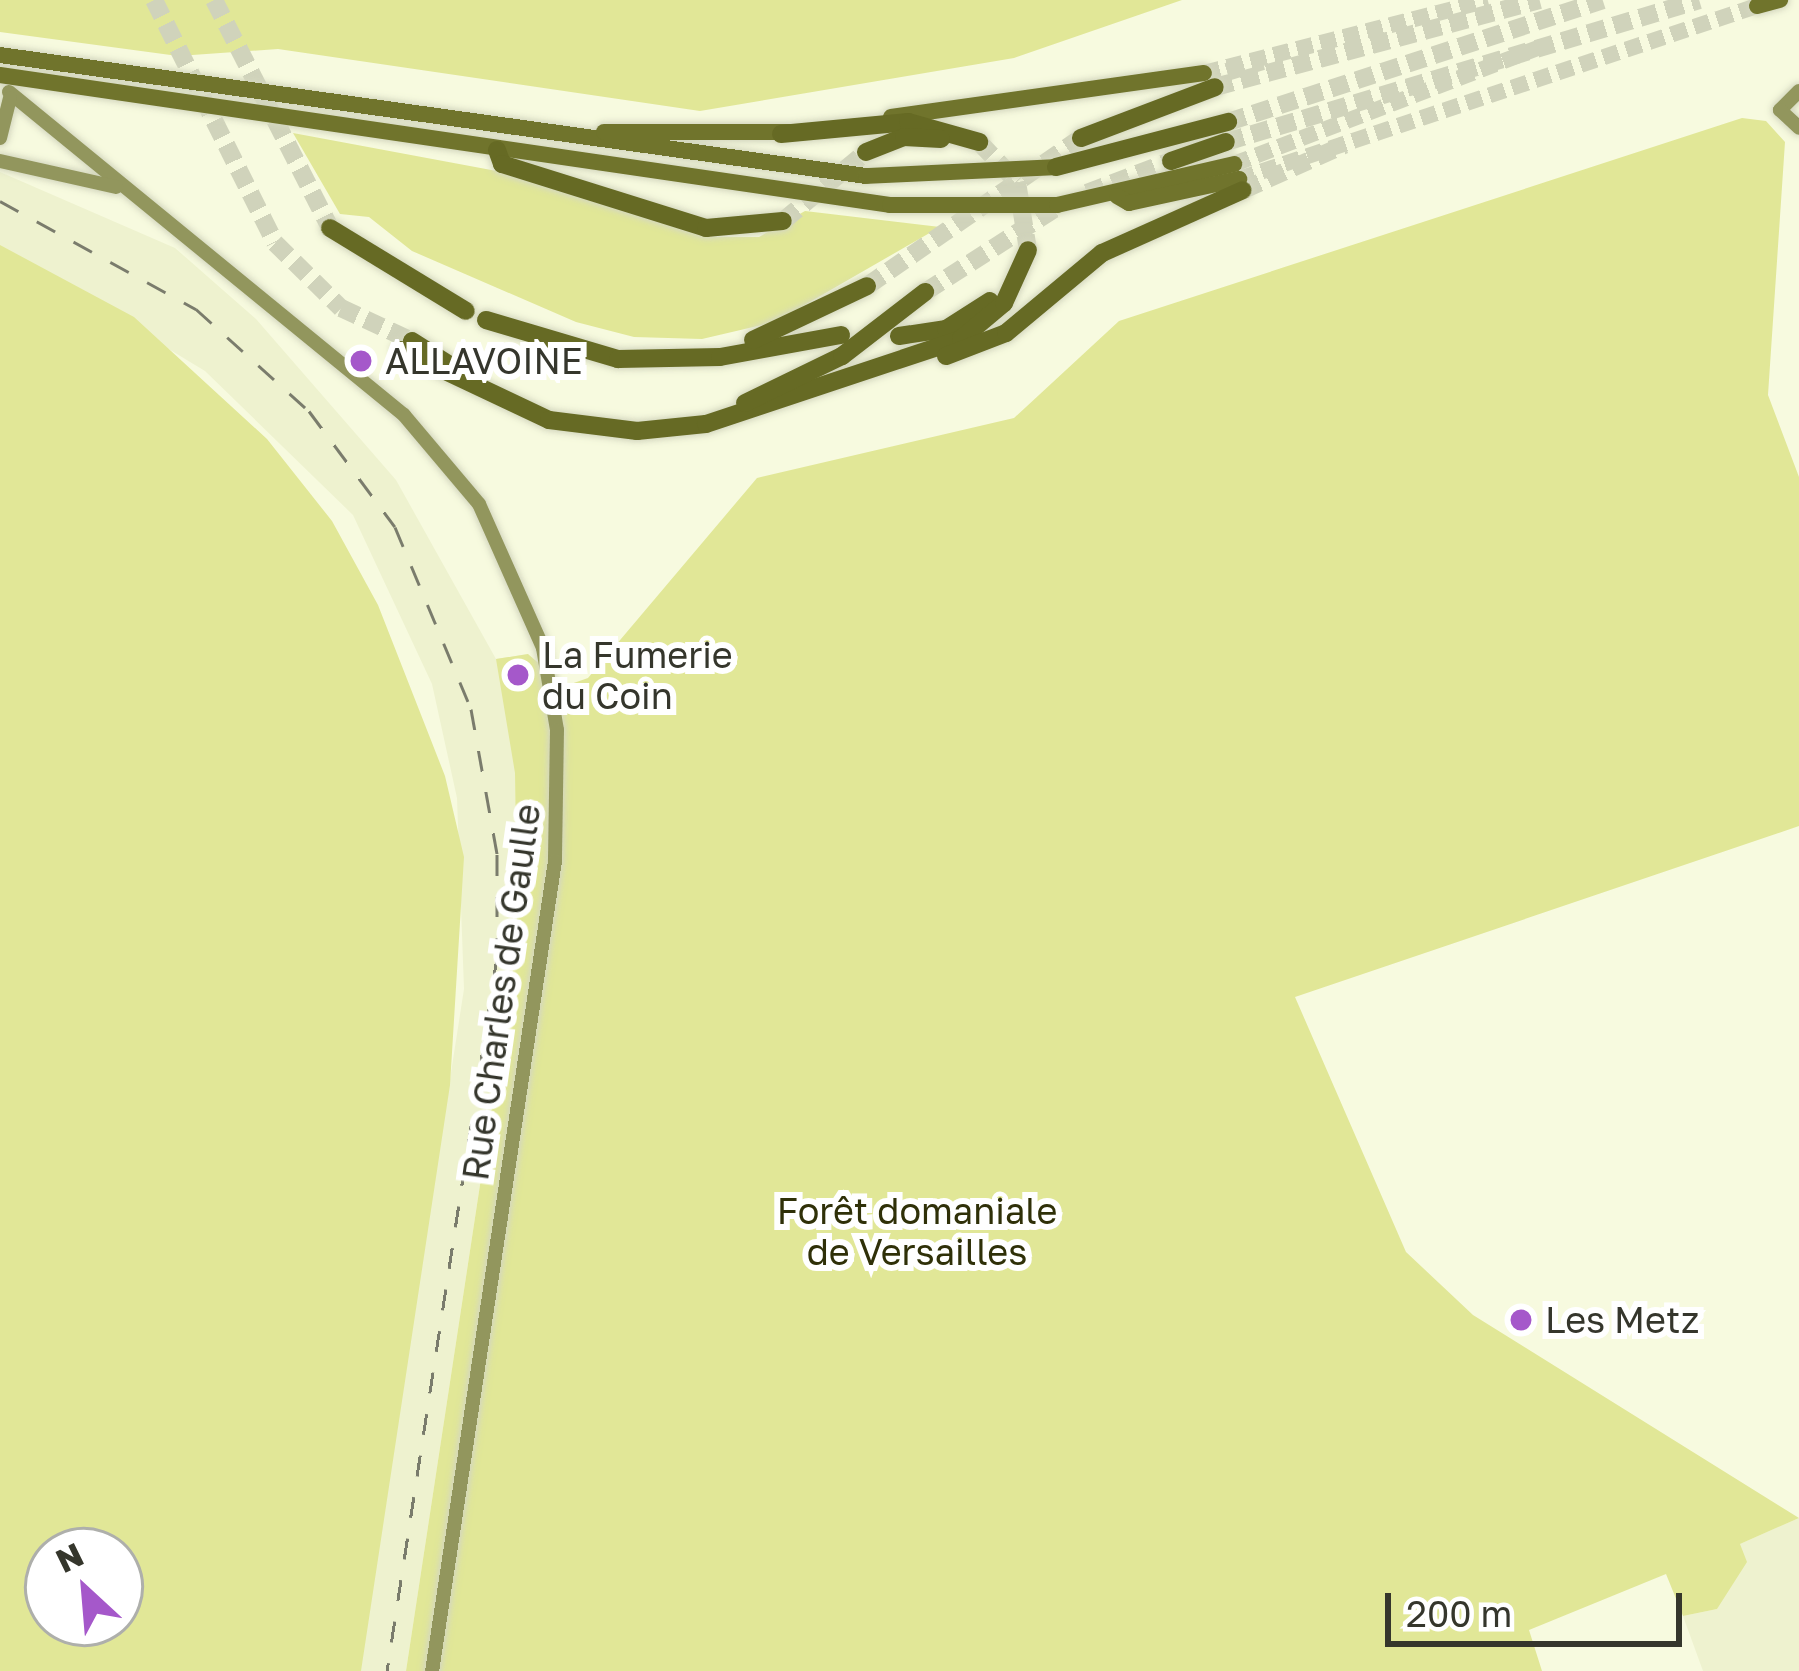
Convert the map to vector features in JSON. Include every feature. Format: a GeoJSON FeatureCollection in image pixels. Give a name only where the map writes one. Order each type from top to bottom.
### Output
{"type":"FeatureCollection","features":[{"type":"Feature","properties":{"kind":"highway"},"geometry":{"type":"LineString","coordinates":[[1757,6],[1780,0]]}},
{"type":"Feature","properties":{"kind":"highway"},"geometry":{"type":"LineString","coordinates":[[0,43],[254,92]]}},
{"type":"Feature","properties":{"kind":"highway"},"geometry":{"type":"LineString","coordinates":[[0,55],[902,178],[1056,167],[1227,132],[1171,161]]}},
{"type":"Feature","properties":{"kind":"highway"},"geometry":{"type":"LineString","coordinates":[[0,75],[890,205],[1116,195],[1129,203],[1239,178]]}},
{"type":"Feature","properties":{"kind":"highway"},"geometry":{"type":"LineString","coordinates":[[781,134],[1208,79]]}},
{"type":"Feature","properties":{"kind":"highway"},"geometry":{"type":"LineString","coordinates":[[1077,136],[1208,79]]}},
{"type":"Feature","properties":{"kind":"highway"},"geometry":{"type":"LineString","coordinates":[[4,88],[30,80]]}},
{"type":"Feature","properties":{"kind":"highway"},"geometry":{"type":"LineString","coordinates":[[586,137],[781,134],[908,122],[973,146],[915,136],[866,152]]}},
{"type":"Feature","properties":{"kind":"highway"},"geometry":{"type":"LineString","coordinates":[[497,150],[502,164],[706,228],[783,220]]}},
{"type":"Feature","properties":{"kind":"highway"},"geometry":{"type":"LineString","coordinates":[[925,292],[797,383],[679,417],[528,402],[406,345],[496,402],[592,428],[682,428],[995,339],[1102,253],[1239,178]]}},
{"type":"Feature","properties":{"kind":"highway"},"geometry":{"type":"LineString","coordinates":[[330,228],[466,311]]}},
{"type":"Feature","properties":{"kind":"highway"},"geometry":{"type":"LineString","coordinates":[[808,395],[974,331],[1004,303],[1022,249],[982,309],[899,336]]}},
{"type":"Feature","properties":{"kind":"highway"},"geometry":{"type":"LineString","coordinates":[[658,358],[791,328],[867,286]]}},
{"type":"Feature","properties":{"kind":"highway"},"geometry":{"type":"LineString","coordinates":[[486,320],[569,349],[658,358],[841,335]]}},
{"type":"Feature","properties":{"kind":"main road"},"geometry":{"type":"LineString","coordinates":[[0,138],[4,88]]}},
{"type":"Feature","properties":{"kind":"main road","name":"Rue Charles de Gaulle"},"geometry":{"type":"LineString","coordinates":[[4,88],[421,432],[506,552],[551,686],[555,861],[432,1671]]}},
{"type":"Feature","properties":{"kind":"main road"},"geometry":{"type":"LineString","coordinates":[[1799,91],[1780,110],[1799,128]]}},
{"type":"Feature","properties":{"kind":"main road","name":"Rue Charles de Gaulle"},"geometry":{"type":"LineString","coordinates":[[0,161],[137,196]]}},
{"type":"Feature","properties":{"kind":"shaded area"},"geometry":{"type":"Polygon","coordinates":[[[0,172],[175,248],[256,319],[396,480],[496,659],[528,654],[541,718],[515,774],[517,942],[406,1671],[358,1671],[464,989],[457,798],[432,684],[353,515],[205,371],[0,247],[0,172]]]}},
{"type":"Feature","properties":{"kind":"shaded area"},"geometry":{"type":"Polygon","coordinates":[[[1799,1518],[1799,1671],[1703,1671],[1683,1616],[1717,1609],[1740,1544],[1799,1518]]]}},
{"type":"Feature","properties":{"kind":"green space"},"geometry":{"type":"Polygon","coordinates":[[[0,0],[1182,0],[1014,58],[700,111],[278,49],[178,56],[0,32],[0,0]]]}},
{"type":"Feature","properties":{"kind":"green space","name":"Forêt domaniale de Versailles"},"geometry":{"type":"Polygon","coordinates":[[[1742,118],[1766,121],[1785,142],[1768,395],[1799,477],[1799,826],[1295,997],[1406,1252],[1473,1315],[1799,1518],[1740,1544],[1747,1562],[1717,1609],[1683,1616],[1666,1574],[1529,1630],[1542,1671],[406,1671],[517,942],[515,773],[496,659],[528,654],[565,686],[588,678],[757,478],[1014,418],[1119,321],[1742,118]]]}},
{"type":"Feature","properties":{"kind":"green space"},"geometry":{"type":"Polygon","coordinates":[[[293,133],[561,183],[714,237],[759,237],[805,211],[940,227],[775,322],[702,339],[634,337],[576,322],[412,251],[369,217],[340,214],[293,133]]]}},
{"type":"Feature","properties":{"kind":"green space"},"geometry":{"type":"Polygon","coordinates":[[[0,245],[134,317],[267,439],[332,521],[378,605],[445,776],[464,857],[450,1085],[361,1671],[0,1671],[0,245]]]}},
{"type":"Feature","properties":{"kind":"tunnel"},"geometry":{"type":"LineString","coordinates":[[154,0],[275,243],[341,308],[412,341]]}},
{"type":"Feature","properties":{"kind":"tunnel"},"geometry":{"type":"LineString","coordinates":[[214,0],[330,228]]}},
{"type":"Feature","properties":{"kind":"tunnel"},"geometry":{"type":"LineString","coordinates":[[1204,73],[1488,0]]}},
{"type":"Feature","properties":{"kind":"tunnel"},"geometry":{"type":"LineString","coordinates":[[1215,87],[1540,0]]}},
{"type":"Feature","properties":{"kind":"tunnel"},"geometry":{"type":"LineString","coordinates":[[1228,122],[1603,0]]}},
{"type":"Feature","properties":{"kind":"tunnel"},"geometry":{"type":"LineString","coordinates":[[1226,142],[1699,0]]}},
{"type":"Feature","properties":{"kind":"tunnel"},"geometry":{"type":"LineString","coordinates":[[1239,179],[1757,6]]}},
{"type":"Feature","properties":{"kind":"tunnel"},"geometry":{"type":"LineString","coordinates":[[1234,164],[1546,45]]}},
{"type":"Feature","properties":{"kind":"tunnel"},"geometry":{"type":"LineString","coordinates":[[1227,72],[1262,61]]}},
{"type":"Feature","properties":{"kind":"tunnel"},"geometry":{"type":"LineString","coordinates":[[867,286],[1081,138]]}},
{"type":"Feature","properties":{"kind":"tunnel"},"geometry":{"type":"LineString","coordinates":[[979,142],[1017,182],[1028,250]]}},
{"type":"Feature","properties":{"kind":"tunnel"},"geometry":{"type":"LineString","coordinates":[[1243,190],[1344,145]]}},
{"type":"Feature","properties":{"kind":"tunnel"},"geometry":{"type":"LineString","coordinates":[[783,221],[866,152]]}},
{"type":"Feature","properties":{"kind":"tunnel"},"geometry":{"type":"LineString","coordinates":[[1087,193],[1171,161]]}},
{"type":"Feature","properties":{"kind":"tunnel"},"geometry":{"type":"LineString","coordinates":[[925,292],[1062,204]]}},
{"type":"Feature","properties":{"kind":"railway"},"geometry":{"type":"LineString","coordinates":[[0,201],[196,309],[309,411],[395,527],[471,709],[497,854],[497,957],[387,1671]]}},
{"type":"Feature","properties":{"kind":"place","name":"ALLAVOINE"},"geometry":{"type":"Point","coordinates":[361,361]}},
{"type":"Feature","properties":{"kind":"place","name":"La Fumerie du Coin"},"geometry":{"type":"Point","coordinates":[518,675]}},
{"type":"Feature","properties":{"kind":"place","name":"Les Metz"},"geometry":{"type":"Point","coordinates":[1521,1320]}}]}
